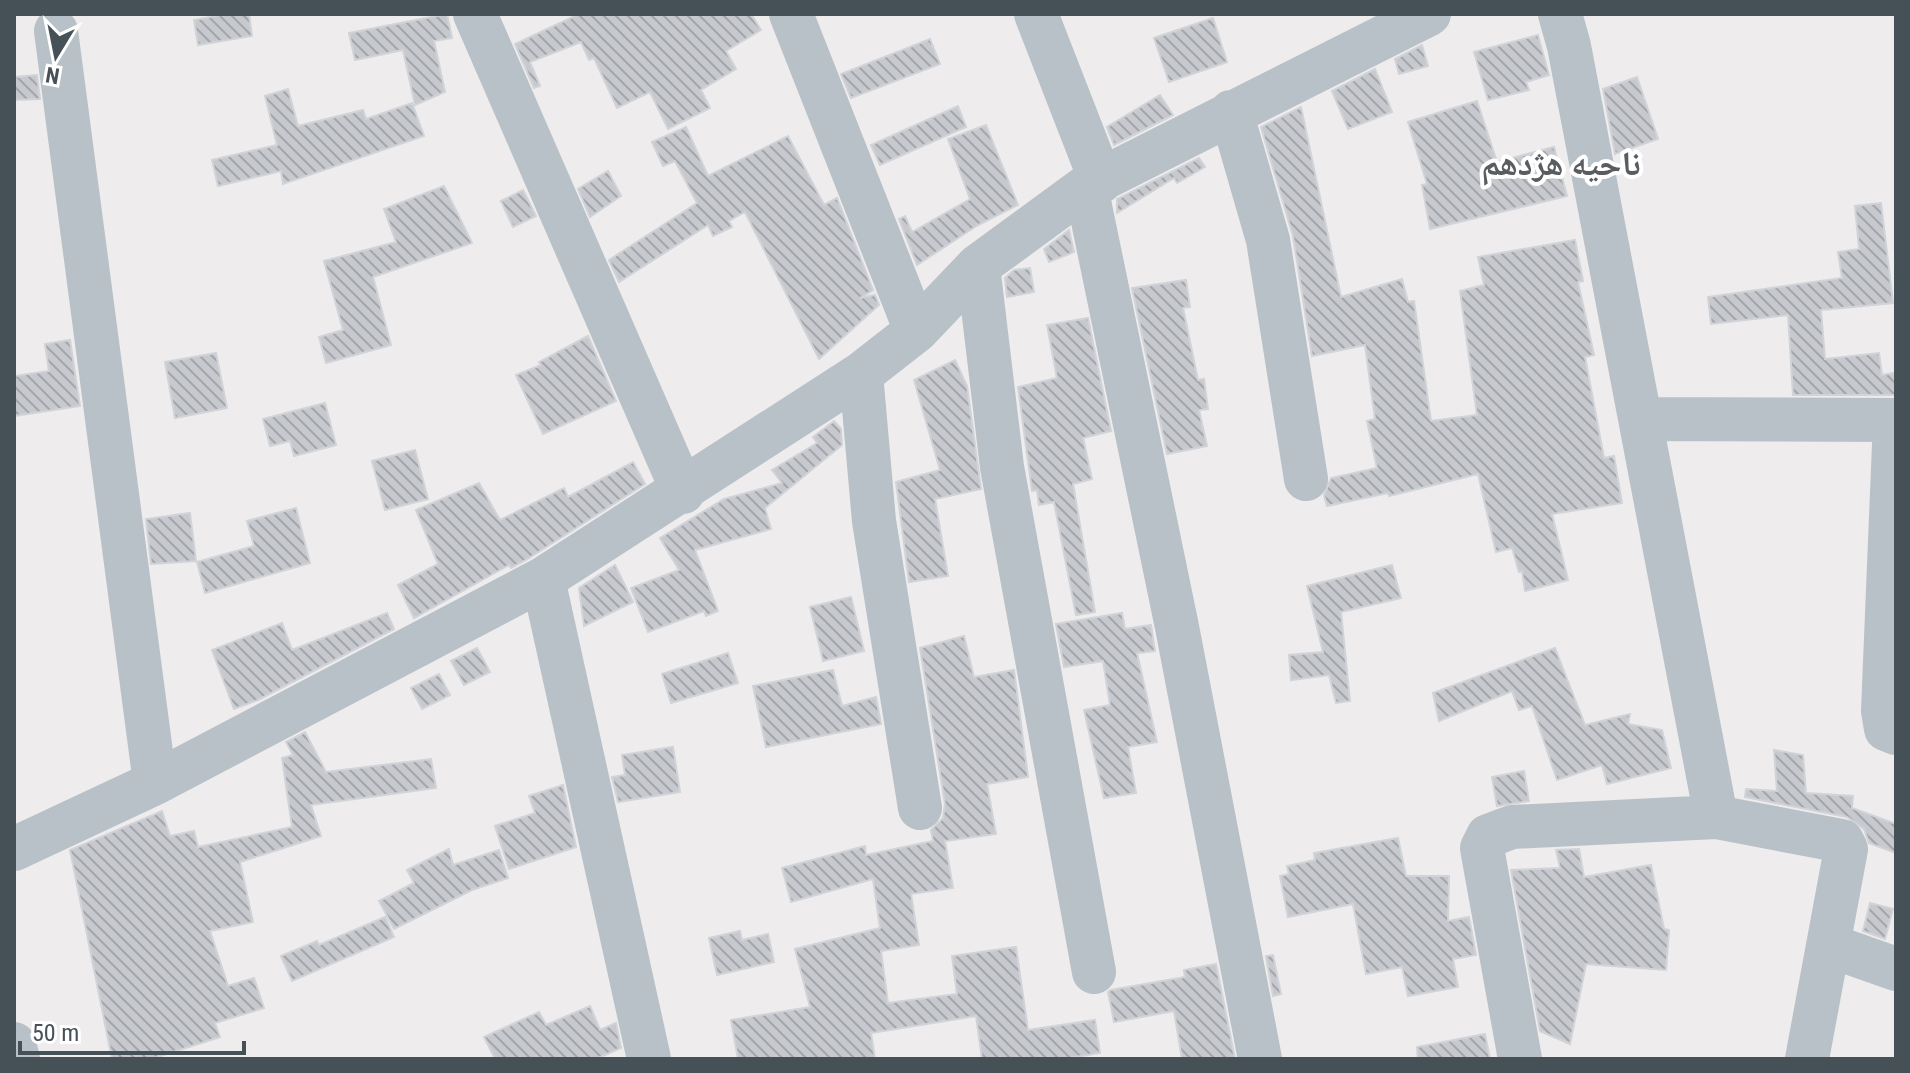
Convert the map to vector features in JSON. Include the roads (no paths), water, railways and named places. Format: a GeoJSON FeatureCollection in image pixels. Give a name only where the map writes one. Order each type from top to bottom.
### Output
{"type":"FeatureCollection","features":[{"type":"Feature","properties":{"kind":"street"},"geometry":{"type":"LineString","coordinates":[[475,14],[683,492]]}},
{"type":"Feature","properties":{"kind":"street"},"geometry":{"type":"LineString","coordinates":[[791,14],[916,331]]}},
{"type":"Feature","properties":{"kind":"street"},"geometry":{"type":"LineString","coordinates":[[1036,14],[1094,184],[1260,1059]]}},
{"type":"Feature","properties":{"kind":"street"},"geometry":{"type":"LineString","coordinates":[[14,849],[155,783],[543,579],[683,492],[861,374],[916,331],[978,266],[1094,184],[1429,14]]}},
{"type":"Feature","properties":{"kind":"street"},"geometry":{"type":"LineString","coordinates":[[1560,14],[1569,46],[1716,817]]}},
{"type":"Feature","properties":{"kind":"street"},"geometry":{"type":"LineString","coordinates":[[56,31],[155,783]]}},
{"type":"Feature","properties":{"kind":"street"},"geometry":{"type":"LineString","coordinates":[[1231,112],[1268,240],[1306,479]]}},
{"type":"Feature","properties":{"kind":"street"},"geometry":{"type":"LineString","coordinates":[[978,266],[1002,467],[1094,972]]}},
{"type":"Feature","properties":{"kind":"street"},"geometry":{"type":"LineString","coordinates":[[861,374],[874,521],[920,808]]}},
{"type":"Feature","properties":{"kind":"street"},"geometry":{"type":"LineString","coordinates":[[1641,419],[1895,420],[1883,711],[1886,729],[1896,733]]}},
{"type":"Feature","properties":{"kind":"street"},"geometry":{"type":"LineString","coordinates":[[543,579],[649,1059]]}},
{"type":"Feature","properties":{"kind":"street"},"geometry":{"type":"LineString","coordinates":[[1520,1059],[1482,848],[1488,836],[1512,827],[1716,817],[1842,841],[1846,849],[1807,1059]]}},
{"type":"Feature","properties":{"kind":"street"},"geometry":{"type":"LineString","coordinates":[[1828,945],[1896,969]]}},
{"type":"Feature","properties":{"kind":"street"},"geometry":{"type":"LineString","coordinates":[[14,1044],[18,1059]]}},
{"type":"Feature","properties":{"kind":"district","name":"ناحیه هژدهم"},"geometry":{"type":"Point","coordinates":[1561,163]}}]}
